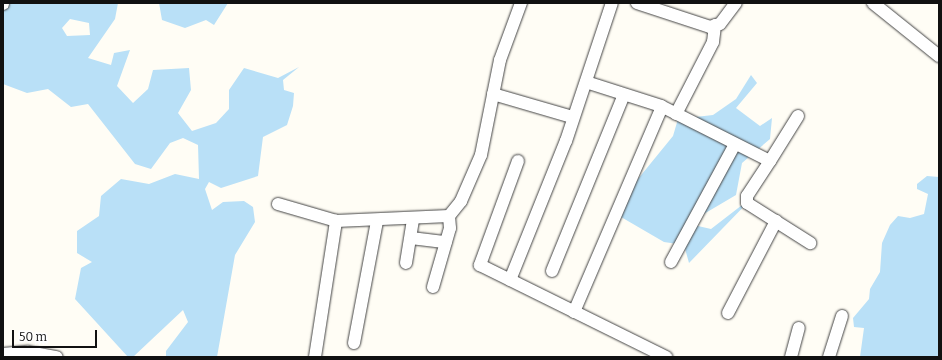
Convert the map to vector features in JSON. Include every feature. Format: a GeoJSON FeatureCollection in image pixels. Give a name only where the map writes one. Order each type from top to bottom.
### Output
{"type":"FeatureCollection","features":[{"type":"Feature","properties":{"kind":"street"},"geometry":{"type":"LineString","coordinates":[[433,287],[446,242],[449,216],[461,202],[481,155],[500,60],[521,3]]}},
{"type":"Feature","properties":{"kind":"street"},"geometry":{"type":"LineString","coordinates":[[510,280],[586,82],[612,3]]}},
{"type":"Feature","properties":{"kind":"street"},"geometry":{"type":"LineString","coordinates":[[637,3],[710,27],[715,25],[736,3]]}},
{"type":"Feature","properties":{"kind":"street"},"geometry":{"type":"LineString","coordinates":[[875,4],[937,50]]}},
{"type":"Feature","properties":{"kind":"street"},"geometry":{"type":"LineString","coordinates":[[676,114],[713,42],[715,25]]}},
{"type":"Feature","properties":{"kind":"street"},"geometry":{"type":"LineString","coordinates":[[586,82],[662,107],[770,161]]}},
{"type":"Feature","properties":{"kind":"street"},"geometry":{"type":"LineString","coordinates":[[493,94],[572,117]]}},
{"type":"Feature","properties":{"kind":"street"},"geometry":{"type":"LineString","coordinates":[[552,271],[624,95]]}},
{"type":"Feature","properties":{"kind":"street"},"geometry":{"type":"LineString","coordinates":[[574,312],[662,107]]}},
{"type":"Feature","properties":{"kind":"street"},"geometry":{"type":"LineString","coordinates":[[798,116],[747,196],[747,203],[810,243]]}},
{"type":"Feature","properties":{"kind":"street"},"geometry":{"type":"LineString","coordinates":[[671,262],[735,144]]}},
{"type":"Feature","properties":{"kind":"street"},"geometry":{"type":"LineString","coordinates":[[518,161],[480,265],[666,357]]}},
{"type":"Feature","properties":{"kind":"street"},"geometry":{"type":"LineString","coordinates":[[278,204],[336,221],[413,220],[449,216]]}},
{"type":"Feature","properties":{"kind":"street"},"geometry":{"type":"LineString","coordinates":[[406,262],[413,220]]}},
{"type":"Feature","properties":{"kind":"street"},"geometry":{"type":"LineString","coordinates":[[315,357],[336,221]]}},
{"type":"Feature","properties":{"kind":"street"},"geometry":{"type":"LineString","coordinates":[[354,343],[377,221]]}},
{"type":"Feature","properties":{"kind":"street"},"geometry":{"type":"LineString","coordinates":[[728,313],[776,221]]}},
{"type":"Feature","properties":{"kind":"street"},"geometry":{"type":"LineString","coordinates":[[410,238],[446,242]]}},
{"type":"Feature","properties":{"kind":"street"},"geometry":{"type":"LineString","coordinates":[[829,357],[842,316]]}},
{"type":"Feature","properties":{"kind":"street"},"geometry":{"type":"LineString","coordinates":[[791,357],[799,328]]}},
{"type":"Feature","properties":{"kind":"street"},"geometry":{"type":"LineString","coordinates":[[3,354],[28,352],[57,357]]}},
{"type":"Feature","properties":{"kind":"water"},"geometry":{"type":"Polygon","coordinates":[[[3,3],[118,3],[115,19],[88,58],[111,65],[114,53],[130,50],[117,86],[133,103],[148,89],[153,70],[189,68],[191,90],[178,113],[192,131],[216,123],[229,109],[229,90],[244,68],[278,78],[299,67],[283,80],[284,90],[294,93],[293,106],[287,125],[263,137],[258,176],[221,188],[209,182],[205,189],[212,210],[223,202],[244,201],[253,207],[255,222],[235,255],[217,357],[166,357],[166,351],[188,322],[183,310],[133,357],[128,357],[75,299],[81,268],[92,262],[77,253],[77,231],[99,216],[101,196],[121,179],[149,184],[175,174],[199,179],[198,145],[183,138],[170,143],[151,169],[135,164],[88,104],[71,107],[48,89],[27,93],[3,84],[3,3]],[[70,19],[62,28],[67,36],[90,35],[89,23],[70,19]]]}},
{"type":"Feature","properties":{"kind":"water"},"geometry":{"type":"Polygon","coordinates":[[[159,3],[228,3],[214,25],[206,20],[185,28],[162,20],[159,3]]]}},
{"type":"Feature","properties":{"kind":"water"},"geometry":{"type":"Polygon","coordinates":[[[751,75],[757,83],[736,108],[760,126],[772,118],[770,139],[742,163],[736,195],[697,218],[698,226],[711,229],[755,195],[689,263],[684,245],[664,242],[621,217],[620,201],[673,136],[678,119],[713,115],[736,99],[751,75]]]}},
{"type":"Feature","properties":{"kind":"water"},"geometry":{"type":"Polygon","coordinates":[[[927,176],[939,177],[939,357],[860,357],[864,328],[854,327],[853,318],[869,299],[870,289],[880,272],[882,243],[890,225],[898,216],[910,218],[924,214],[928,194],[917,189],[917,184],[927,176]]]}}]}
